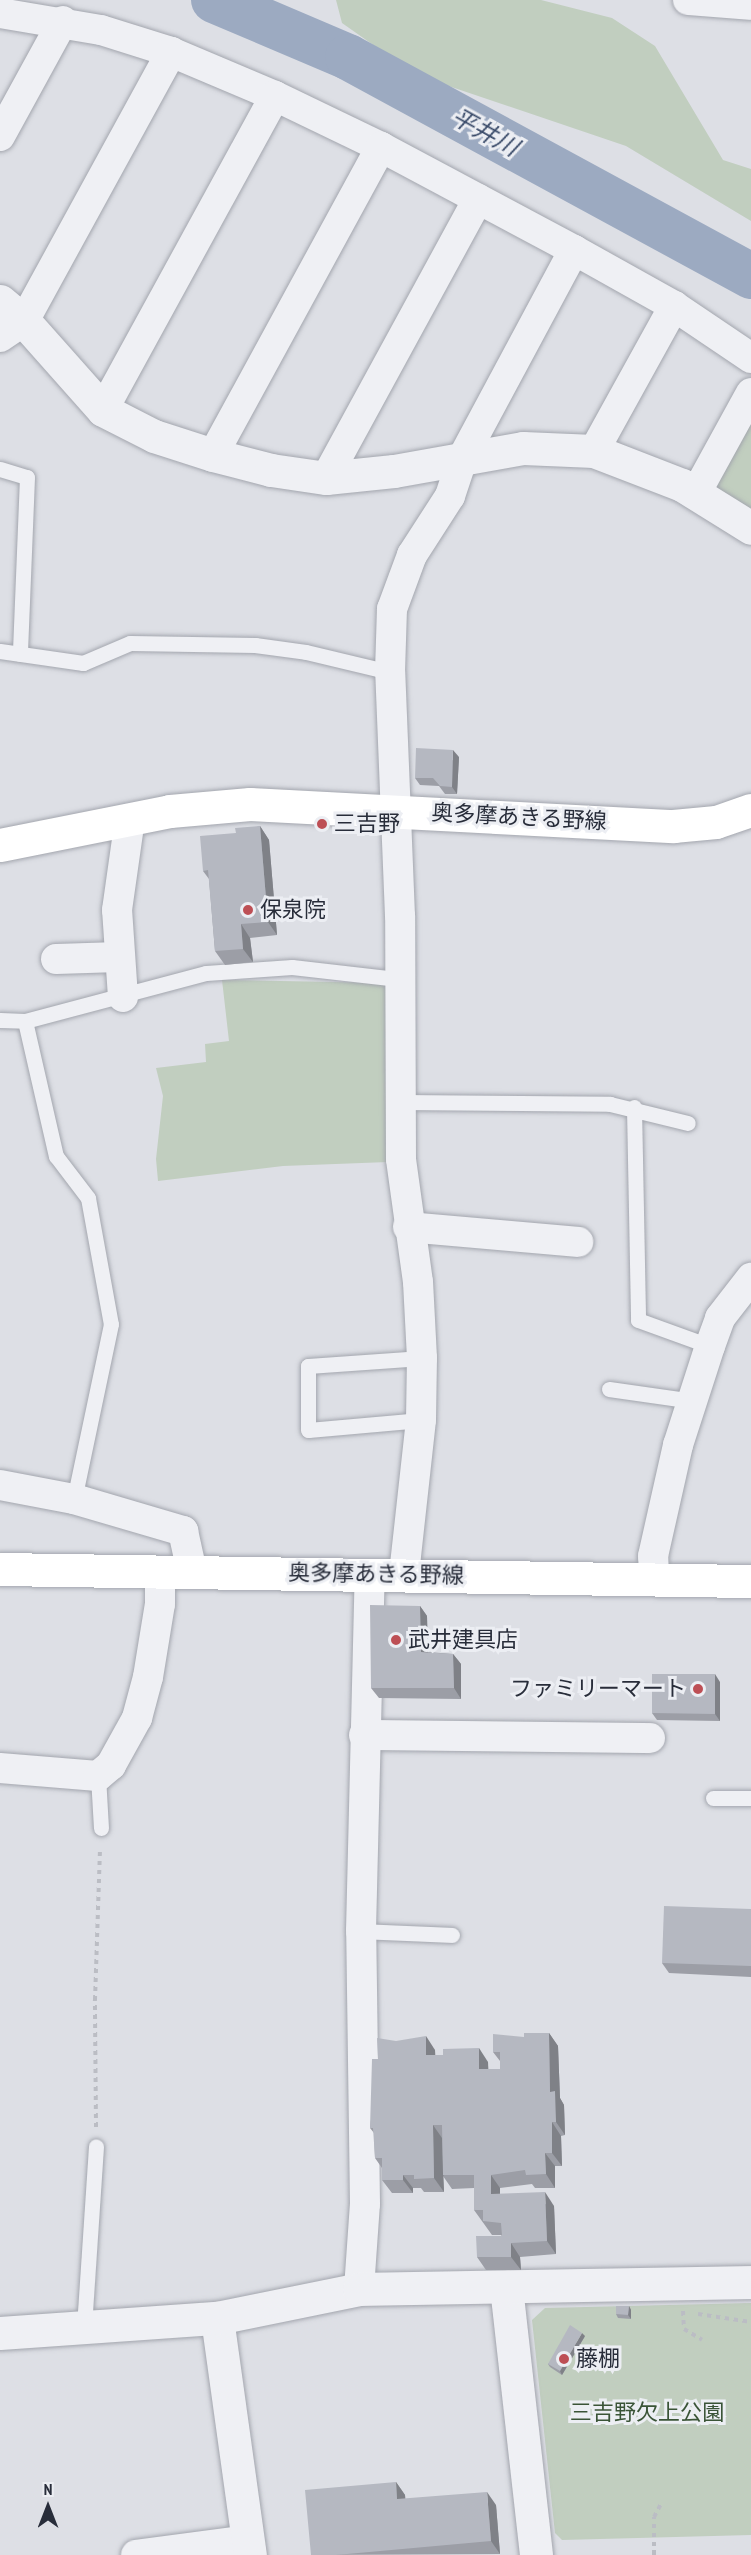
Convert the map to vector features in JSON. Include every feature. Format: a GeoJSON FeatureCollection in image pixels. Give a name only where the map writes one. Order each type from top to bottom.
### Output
{"type":"FeatureCollection","features":[{"type":"Feature","properties":{"kind":"main road","name":"奥多摩あきる野線"},"geometry":{"type":"LineString","coordinates":[[0,845],[130,819],[250,804],[692,826],[751,810]]}},
{"type":"Feature","properties":{"kind":"main road","name":"奥多摩あきる野線"},"geometry":{"type":"LineString","coordinates":[[0,1569],[751,1581]]}},
{"type":"Feature","properties":{"kind":"street"},"geometry":{"type":"LineString","coordinates":[[688,0],[751,5]]}},
{"type":"Feature","properties":{"kind":"street"},"geometry":{"type":"LineString","coordinates":[[0,13],[63,21],[171,51],[275,96],[381,147],[574,250],[674,306],[751,358]]}},
{"type":"Feature","properties":{"kind":"street"},"geometry":{"type":"LineString","coordinates":[[0,136],[63,21]]}},
{"type":"Feature","properties":{"kind":"street"},"geometry":{"type":"LineString","coordinates":[[171,51],[8,320],[103,410],[154,436],[213,455],[271,470],[326,478],[394,471],[523,448],[594,451],[696,493],[751,528]]}},
{"type":"Feature","properties":{"kind":"street"},"geometry":{"type":"LineString","coordinates":[[103,410],[275,96]]}},
{"type":"Feature","properties":{"kind":"street"},"geometry":{"type":"LineString","coordinates":[[213,455],[381,147]]}},
{"type":"Feature","properties":{"kind":"street"},"geometry":{"type":"LineString","coordinates":[[326,478],[478,199]]}},
{"type":"Feature","properties":{"kind":"street"},"geometry":{"type":"LineString","coordinates":[[404,1574],[421,1420],[422,1358],[418,1282],[408,1227],[400,1102],[397,810],[390,672],[392,609],[402,580],[425,531],[450,496],[463,457],[574,250]]}},
{"type":"Feature","properties":{"kind":"street"},"geometry":{"type":"LineString","coordinates":[[594,451],[674,306]]}},
{"type":"Feature","properties":{"kind":"street"},"geometry":{"type":"LineString","coordinates":[[696,493],[751,393]]}},
{"type":"Feature","properties":{"kind":"street"},"geometry":{"type":"LineString","coordinates":[[123,997],[117,910],[130,819]]}},
{"type":"Feature","properties":{"kind":"street"},"geometry":{"type":"LineString","coordinates":[[56,959],[119,957]]}},
{"type":"Feature","properties":{"kind":"street"},"geometry":{"type":"LineString","coordinates":[[408,1227],[578,1242]]}},
{"type":"Feature","properties":{"kind":"street"},"geometry":{"type":"LineString","coordinates":[[654,1579],[653,1556],[693,1401],[710,1346],[720,1318],[751,1278]]}},
{"type":"Feature","properties":{"kind":"street"},"geometry":{"type":"LineString","coordinates":[[0,1485],[74,1499],[183,1531],[176,1571],[155,1635],[137,1718],[111,1765],[98,1776],[0,1768]]}},
{"type":"Feature","properties":{"kind":"street"},"geometry":{"type":"LineString","coordinates":[[359,2289],[364,2204],[361,1931],[364,1735],[370,1574]]}},
{"type":"Feature","properties":{"kind":"street"},"geometry":{"type":"LineString","coordinates":[[364,1735],[651,1738]]}},
{"type":"Feature","properties":{"kind":"street"},"geometry":{"type":"LineString","coordinates":[[0,2333],[216,2318],[359,2289],[751,2282]]}},
{"type":"Feature","properties":{"kind":"street"},"geometry":{"type":"LineString","coordinates":[[506,2287],[536,2555]]}},
{"type":"Feature","properties":{"kind":"street"},"geometry":{"type":"LineString","coordinates":[[136,2555],[249,2547],[216,2318]]}},
{"type":"Feature","properties":{"kind":"lane"},"geometry":{"type":"LineString","coordinates":[[0,469],[27,477],[20,654]]}},
{"type":"Feature","properties":{"kind":"lane"},"geometry":{"type":"LineString","coordinates":[[0,651],[83,663],[130,643],[255,645],[306,652],[390,672]]}},
{"type":"Feature","properties":{"kind":"lane"},"geometry":{"type":"LineString","coordinates":[[0,1020],[25,1021],[123,997],[206,973],[292,967],[398,979]]}},
{"type":"Feature","properties":{"kind":"lane"},"geometry":{"type":"LineString","coordinates":[[25,1021],[56,1156],[88,1198],[111,1324],[74,1499]]}},
{"type":"Feature","properties":{"kind":"lane"},"geometry":{"type":"LineString","coordinates":[[400,1102],[634,1107],[688,1122]]}},
{"type":"Feature","properties":{"kind":"lane"},"geometry":{"type":"LineString","coordinates":[[634,1107],[638,1320],[710,1346]]}},
{"type":"Feature","properties":{"kind":"lane"},"geometry":{"type":"LineString","coordinates":[[421,1420],[309,1430],[309,1366],[422,1358]]}},
{"type":"Feature","properties":{"kind":"lane"},"geometry":{"type":"LineString","coordinates":[[609,1389],[693,1401]]}},
{"type":"Feature","properties":{"kind":"lane"},"geometry":{"type":"LineString","coordinates":[[98,1776],[101,1828]]}},
{"type":"Feature","properties":{"kind":"lane"},"geometry":{"type":"LineString","coordinates":[[713,1798],[751,1798]]}},
{"type":"Feature","properties":{"kind":"lane"},"geometry":{"type":"LineString","coordinates":[[361,1931],[452,1935]]}},
{"type":"Feature","properties":{"kind":"lane"},"geometry":{"type":"LineString","coordinates":[[84,2327],[96,2146]]}},
{"type":"Feature","properties":{"kind":"path"},"geometry":{"type":"LineString","coordinates":[[96,2146],[95,2000],[101,1828]]}},
{"type":"Feature","properties":{"kind":"path"},"geometry":{"type":"LineString","coordinates":[[683,2305],[684,2329],[702,2340]]}},
{"type":"Feature","properties":{"kind":"path"},"geometry":{"type":"LineString","coordinates":[[683,2312],[751,2322]]}},
{"type":"Feature","properties":{"kind":"path"},"geometry":{"type":"LineString","coordinates":[[654,2555],[654,2517],[662,2502]]}},
{"type":"Feature","properties":{"kind":"green space"},"geometry":{"type":"Polygon","coordinates":[[[336,0],[541,0],[612,18],[655,46],[723,160],[751,169],[751,221],[626,146],[416,75],[342,23],[336,0]]]}},
{"type":"Feature","properties":{"kind":"green space"},"geometry":{"type":"Polygon","coordinates":[[[751,410],[751,513],[718,491],[712,478],[751,410]]]}},
{"type":"Feature","properties":{"kind":"green space"},"geometry":{"type":"Polygon","coordinates":[[[222,980],[387,983],[388,1162],[283,1166],[158,1181],[156,1159],[163,1096],[156,1068],[206,1062],[205,1044],[229,1041],[222,980]]]}},
{"type":"Feature","properties":{"kind":"green space","name":"三吉野欠上公園"},"geometry":{"type":"Polygon","coordinates":[[[751,2303],[751,2535],[562,2540],[555,2533],[532,2320],[545,2308],[751,2303]]]}},
{"type":"Feature","properties":{"kind":"building"},"geometry":{"type":"Polygon","coordinates":[[[416,748],[453,750],[452,787],[440,786],[433,778],[415,778],[416,748]]]}},
{"type":"Feature","properties":{"kind":"building","name":"保泉院"},"geometry":{"type":"Polygon","coordinates":[[[260,826],[268,922],[241,924],[243,949],[215,951],[208,870],[203,871],[200,836],[236,833],[235,828],[260,826]]]}},
{"type":"Feature","properties":{"kind":"building"},"geometry":{"type":"Polygon","coordinates":[[[370,1605],[420,1606],[421,1652],[453,1654],[454,1688],[371,1688],[370,1605]]]}},
{"type":"Feature","properties":{"kind":"building"},"geometry":{"type":"Polygon","coordinates":[[[652,1674],[715,1674],[715,1714],[652,1713],[652,1674]]]}},
{"type":"Feature","properties":{"kind":"building"},"geometry":{"type":"Polygon","coordinates":[[[664,1906],[751,1909],[751,1966],[662,1963],[664,1906]]]}},
{"type":"Feature","properties":{"kind":"building"},"geometry":{"type":"Polygon","coordinates":[[[524,2033],[549,2033],[550,2092],[555,2091],[556,2122],[552,2122],[552,2153],[545,2153],[546,2174],[526,2175],[525,2170],[491,2175],[491,2194],[545,2192],[547,2241],[511,2243],[511,2257],[477,2257],[476,2236],[502,2236],[501,2223],[483,2221],[483,2210],[474,2210],[474,2175],[443,2175],[442,2125],[433,2125],[434,2178],[414,2179],[414,2175],[403,2175],[403,2180],[382,2180],[382,2158],[375,2158],[373,2128],[370,2128],[372,2059],[378,2059],[377,2038],[396,2041],[426,2036],[426,2055],[443,2055],[443,2049],[479,2048],[479,2069],[500,2069],[500,2052],[493,2052],[493,2034],[524,2037],[524,2033]]]}},
{"type":"Feature","properties":{"kind":"building"},"geometry":{"type":"Polygon","coordinates":[[[616,2306],[629,2306],[628,2315],[616,2314],[616,2306]]]}},
{"type":"Feature","properties":{"kind":"building","name":"藤棚"},"geometry":{"type":"Polygon","coordinates":[[[570,2325],[582,2333],[560,2371],[548,2364],[570,2325]]]}},
{"type":"Feature","properties":{"kind":"building"},"geometry":{"type":"Polygon","coordinates":[[[396,2482],[397,2499],[487,2492],[491,2541],[336,2555],[311,2555],[305,2490],[396,2482]]]}},
{"type":"Feature","properties":{"kind":"waterway","name":"平井川"},"geometry":{"type":"LineString","coordinates":[[214,0],[348,57],[751,276]]}},
{"type":"Feature","properties":{"kind":"place","name":"三吉野"},"geometry":{"type":"Point","coordinates":[322,824]}},
{"type":"Feature","properties":{"kind":"place","name":"保泉院"},"geometry":{"type":"Point","coordinates":[248,910]}},
{"type":"Feature","properties":{"kind":"place","name":"武井建具店"},"geometry":{"type":"Point","coordinates":[396,1640]}},
{"type":"Feature","properties":{"kind":"place","name":"ファミリーマート"},"geometry":{"type":"Point","coordinates":[698,1689]}},
{"type":"Feature","properties":{"kind":"place","name":"藤棚"},"geometry":{"type":"Point","coordinates":[564,2359]}}]}
